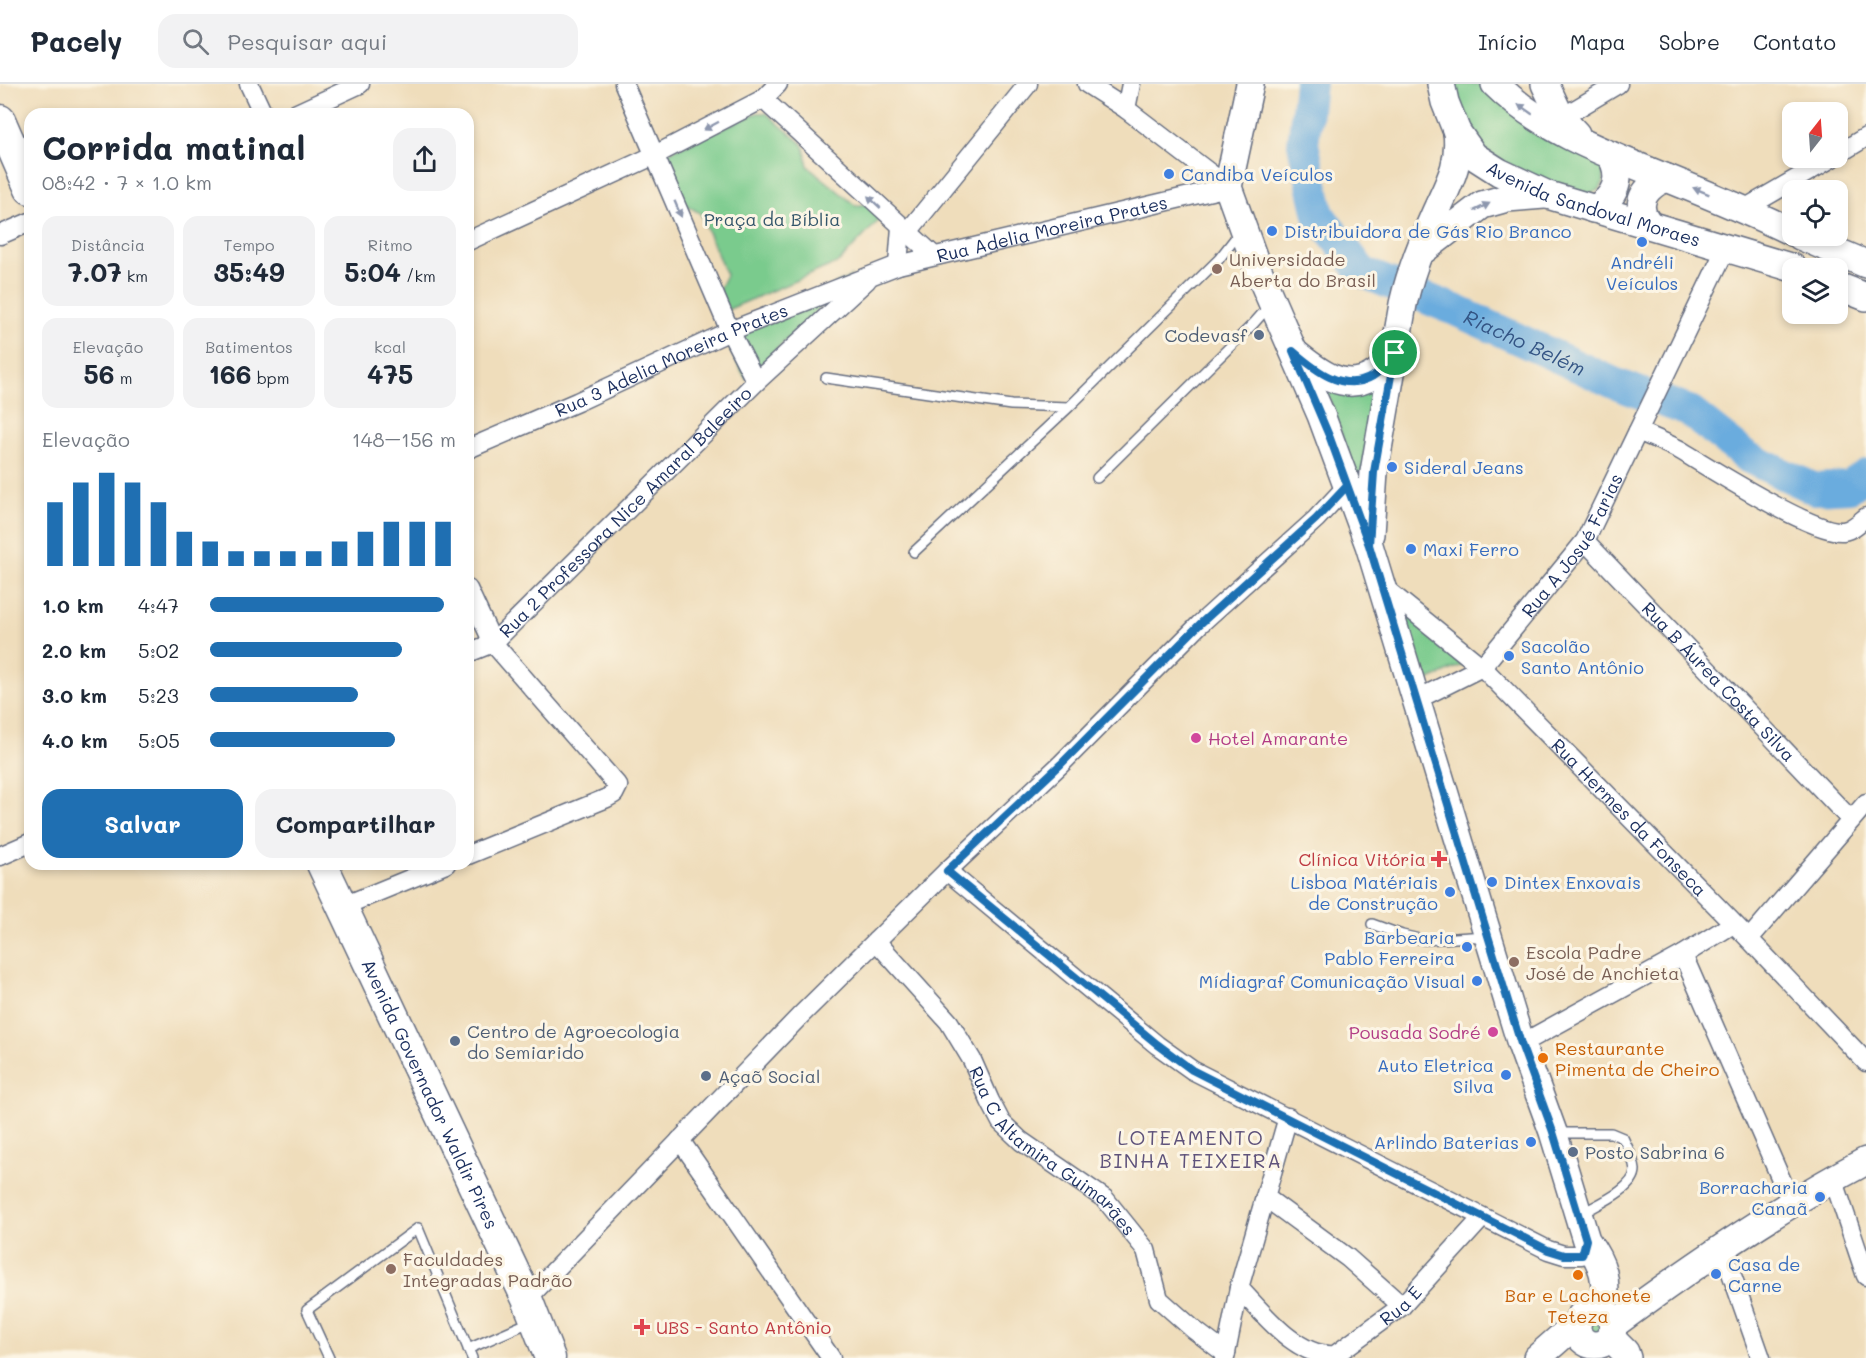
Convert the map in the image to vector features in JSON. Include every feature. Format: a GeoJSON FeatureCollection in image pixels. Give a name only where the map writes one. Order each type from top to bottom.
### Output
{"type":"FeatureCollection","features":[{"type":"Feature","properties":{"kind":"main road"},"geometry":{"type":"LineString","coordinates":[[1250,84],[1228,187],[1242,230],[1324,423],[1369,545],[1521,1044],[1553,1132],[1582,1237],[1596,1253],[1602,1268],[1606,1283],[1597,1329]]}},
{"type":"Feature","properties":{"kind":"main road","name":"Avenida Sandoval Moraes"},"geometry":{"type":"LineString","coordinates":[[1441,84],[1445,102],[1457,132],[1474,156],[1486,164],[1548,195],[1782,265]]}},
{"type":"Feature","properties":{"kind":"main road"},"geometry":{"type":"LineString","coordinates":[[1495,84],[1517,104],[1542,121],[1611,155],[1744,209],[1782,227]]}},
{"type":"Feature","properties":{"kind":"main road"},"geometry":{"type":"LineString","coordinates":[[1545,84],[1561,117],[1583,141]]}},
{"type":"Feature","properties":{"kind":"main road"},"geometry":{"type":"LineString","coordinates":[[0,120],[24,175]]}},
{"type":"Feature","properties":{"kind":"main road"},"geometry":{"type":"LineString","coordinates":[[1369,545],[1374,472],[1402,304],[1414,266],[1455,168],[1459,147],[1457,132]]}},
{"type":"Feature","properties":{"kind":"main road"},"geometry":{"type":"LineString","coordinates":[[1593,209],[1608,199],[1616,187],[1616,163],[1611,155]]}},
{"type":"Feature","properties":{"kind":"main road"},"geometry":{"type":"LineString","coordinates":[[1648,225],[1642,211],[1647,190],[1656,182],[1667,178]]}},
{"type":"Feature","properties":{"kind":"main road"},"geometry":{"type":"LineString","coordinates":[[1414,266],[1452,226],[1482,206],[1507,198],[1548,195]]}},
{"type":"Feature","properties":{"kind":"main road"},"geometry":{"type":"LineString","coordinates":[[1824,246],[1866,264]]}},
{"type":"Feature","properties":{"kind":"main road"},"geometry":{"type":"LineString","coordinates":[[1848,290],[1866,297]]}},
{"type":"Feature","properties":{"kind":"main road"},"geometry":{"type":"LineString","coordinates":[[1293,351],[1324,376],[1341,381],[1359,382],[1383,368],[1395,353]]}},
{"type":"Feature","properties":{"kind":"main road","name":"Avenida Governador Waldir Pires"},"geometry":{"type":"LineString","coordinates":[[325,870],[531,1309],[550,1358]]}},
{"type":"Feature","properties":{"kind":"main road"},"geometry":{"type":"LineString","coordinates":[[1561,1358],[1597,1329],[1624,1295],[1657,1278],[1692,1266],[1791,1202],[1866,1161]]}},
{"type":"Feature","properties":{"kind":"main road"},"geometry":{"type":"LineString","coordinates":[[1537,1358],[1597,1329]]}},
{"type":"Feature","properties":{"kind":"main road"},"geometry":{"type":"LineString","coordinates":[[1597,1329],[1625,1352],[1627,1358]]}},
{"type":"Feature","properties":{"kind":"street"},"geometry":{"type":"LineString","coordinates":[[249,84],[260,108]]}},
{"type":"Feature","properties":{"kind":"street"},"geometry":{"type":"LineString","coordinates":[[309,108],[360,84]]}},
{"type":"Feature","properties":{"kind":"street"},"geometry":{"type":"LineString","coordinates":[[624,84],[730,331],[756,382]]}},
{"type":"Feature","properties":{"kind":"street"},"geometry":{"type":"LineString","coordinates":[[474,238],[655,155],[763,99],[778,84]]}},
{"type":"Feature","properties":{"kind":"street"},"geometry":{"type":"LineString","coordinates":[[898,265],[904,230],[1028,84]]}},
{"type":"Feature","properties":{"kind":"street"},"geometry":{"type":"LineString","coordinates":[[1087,84],[1126,109],[1228,187]]}},
{"type":"Feature","properties":{"kind":"street"},"geometry":{"type":"LineString","coordinates":[[1126,109],[1131,84]]}},
{"type":"Feature","properties":{"kind":"street"},"geometry":{"type":"LineString","coordinates":[[1561,117],[1618,84]]}},
{"type":"Feature","properties":{"kind":"street"},"geometry":{"type":"LineString","coordinates":[[763,99],[933,255]]}},
{"type":"Feature","properties":{"kind":"street"},"geometry":{"type":"LineString","coordinates":[[1848,148],[1866,137]]}},
{"type":"Feature","properties":{"kind":"street"},"geometry":{"type":"LineString","coordinates":[[1744,209],[1815,168]]}},
{"type":"Feature","properties":{"kind":"street","name":"Rua Adelia Moreira Prates"},"geometry":{"type":"LineString","coordinates":[[875,273],[933,255],[1228,187]]}},
{"type":"Feature","properties":{"kind":"street"},"geometry":{"type":"LineString","coordinates":[[0,235],[24,225]]}},
{"type":"Feature","properties":{"kind":"street","name":"Rua A Josué Farias"},"geometry":{"type":"LineString","coordinates":[[1482,667],[1585,541],[1726,248]]}},
{"type":"Feature","properties":{"kind":"street","name":"Rua 3 Adelia Moreira Prates"},"geometry":{"type":"LineString","coordinates":[[474,446],[577,402],[730,331],[875,273]]}},
{"type":"Feature","properties":{"kind":"street","name":"Rua 2 Professora Nice Amaral Baleeiro"},"geometry":{"type":"LineString","coordinates":[[493,643],[756,382],[875,273]]}},
{"type":"Feature","properties":{"kind":"street"},"geometry":{"type":"LineString","coordinates":[[1638,431],[1662,441],[1815,525],[1845,531],[1856,526],[1866,517]]}},
{"type":"Feature","properties":{"kind":"street"},"geometry":{"type":"LineString","coordinates":[[531,1309],[680,1140],[800,1016],[947,871],[1061,764],[1200,624],[1316,519],[1347,486]]}},
{"type":"Feature","properties":{"kind":"street","name":"Rua B Áurea Costa Silva"},"geometry":{"type":"LineString","coordinates":[[1585,541],[1851,820]]}},
{"type":"Feature","properties":{"kind":"street","name":"Rua Hermes da Fonseca"},"geometry":{"type":"LineString","coordinates":[[1382,586],[1482,667],[1749,939],[1866,1062]]}},
{"type":"Feature","properties":{"kind":"street"},"geometry":{"type":"LineString","coordinates":[[474,602],[493,643],[617,783],[617,790],[607,798],[474,853]]}},
{"type":"Feature","properties":{"kind":"street"},"geometry":{"type":"LineString","coordinates":[[474,651],[493,643]]}},
{"type":"Feature","properties":{"kind":"street"},"geometry":{"type":"LineString","coordinates":[[1416,700],[1482,667]]}},
{"type":"Feature","properties":{"kind":"street"},"geometry":{"type":"LineString","coordinates":[[1749,939],[1866,802]]}},
{"type":"Feature","properties":{"kind":"street"},"geometry":{"type":"LineString","coordinates":[[0,856],[24,846]]}},
{"type":"Feature","properties":{"kind":"street"},"geometry":{"type":"LineString","coordinates":[[341,907],[431,870]]}},
{"type":"Feature","properties":{"kind":"street"},"geometry":{"type":"LineString","coordinates":[[947,871],[1157,1044],[1192,1070],[1548,1250],[1564,1255],[1582,1237]]}},
{"type":"Feature","properties":{"kind":"street"},"geometry":{"type":"LineString","coordinates":[[1521,1044],[1683,955],[1733,924]]}},
{"type":"Feature","properties":{"kind":"street","name":"Rua C Altamira Guimarães"},"geometry":{"type":"LineString","coordinates":[[876,941],[949,1022],[972,1060],[1001,1122],[1021,1141],[1105,1198],[1146,1250],[1159,1299],[1225,1356]]}},
{"type":"Feature","properties":{"kind":"street"},"geometry":{"type":"LineString","coordinates":[[1683,955],[1791,1202]]}},
{"type":"Feature","properties":{"kind":"street"},"geometry":{"type":"LineString","coordinates":[[1225,1356],[1245,1264],[1288,1117]]}},
{"type":"Feature","properties":{"kind":"street"},"geometry":{"type":"LineString","coordinates":[[680,1140],[831,1358]]}},
{"type":"Feature","properties":{"kind":"street"},"geometry":{"type":"LineString","coordinates":[[1833,1178],[1866,1276]]}},
{"type":"Feature","properties":{"kind":"street"},"geometry":{"type":"LineString","coordinates":[[1265,1197],[1341,1253],[1402,1306]]}},
{"type":"Feature","properties":{"kind":"street","name":"Rua E"},"geometry":{"type":"LineString","coordinates":[[1239,1288],[1254,1306],[1296,1345],[1310,1353],[1324,1357],[1335,1355],[1402,1306],[1482,1218]]}},
{"type":"Feature","properties":{"kind":"street"},"geometry":{"type":"LineString","coordinates":[[1722,1247],[1761,1358]]}},
{"type":"Feature","properties":{"kind":"lane"},"geometry":{"type":"LineString","coordinates":[[914,552],[1070,407],[1220,259],[1242,230]]}},
{"type":"Feature","properties":{"kind":"lane"},"geometry":{"type":"LineString","coordinates":[[1097,478],[1246,332],[1272,303]]}},
{"type":"Feature","properties":{"kind":"lane"},"geometry":{"type":"LineString","coordinates":[[826,378],[1011,405],[1070,407]]}},
{"type":"Feature","properties":{"kind":"lane"},"geometry":{"type":"LineString","coordinates":[[1372,924],[1424,940],[1488,936]]}},
{"type":"Feature","properties":{"kind":"lane"},"geometry":{"type":"LineString","coordinates":[[1553,1132],[1611,1134],[1623,1138],[1635,1171],[1632,1182],[1582,1237]]}},
{"type":"Feature","properties":{"kind":"lane"},"geometry":{"type":"LineString","coordinates":[[329,1358],[307,1310],[418,1228],[470,1354],[531,1309]]}},
{"type":"Feature","properties":{"kind":"green space"},"geometry":{"type":"Polygon","coordinates":[[[1446,84],[1486,84],[1603,163],[1604,182],[1599,190],[1583,195],[1513,167],[1489,153],[1463,130],[1446,84]]]}},
{"type":"Feature","properties":{"kind":"green space","name":"Praça da Bíblia"},"geometry":{"type":"Polygon","coordinates":[[[757,113],[766,113],[804,146],[808,166],[856,206],[871,203],[883,216],[839,262],[727,310],[719,289],[726,275],[700,213],[684,204],[662,155],[757,113]]]}},
{"type":"Feature","properties":{"kind":"green space"},"geometry":{"type":"Polygon","coordinates":[[[852,276],[746,379],[724,339],[852,276]]]}},
{"type":"Feature","properties":{"kind":"green space"},"geometry":{"type":"Polygon","coordinates":[[[1377,382],[1364,500],[1324,384],[1377,382]]]}},
{"type":"Feature","properties":{"kind":"green space"},"geometry":{"type":"Polygon","coordinates":[[[1394,600],[1464,664],[1421,684],[1394,600]]]}},
{"type":"Feature","properties":{"kind":"green space"},"geometry":{"type":"Polygon","coordinates":[[[1592,1314],[1603,1316],[1598,1338],[1593,1338],[1584,1331],[1588,1316],[1592,1314]]]}},
{"type":"Feature","properties":{"kind":"waterway","name":"Riacho Belém"},"geometry":{"type":"LineString","coordinates":[[1310,84],[1303,144],[1319,215],[1362,272],[1455,310],[1616,384],[1689,411],[1747,457],[1815,489],[1850,487],[1866,475]]}},
{"type":"Feature","properties":{"kind":"place","name":"Candiba Veículos"},"geometry":{"type":"Point","coordinates":[1169,174]}},
{"type":"Feature","properties":{"kind":"place","name":"Distribuidora de Gás Rio Branco"},"geometry":{"type":"Point","coordinates":[1272,231]}},
{"type":"Feature","properties":{"kind":"place","name":"Andréli Veículos"},"geometry":{"type":"Point","coordinates":[1642,242]}},
{"type":"Feature","properties":{"kind":"place","name":"Universidade Aberta do Brasil"},"geometry":{"type":"Point","coordinates":[1217,269]}},
{"type":"Feature","properties":{"kind":"place","name":"Codevasf"},"geometry":{"type":"Point","coordinates":[1259,335]}},
{"type":"Feature","properties":{"kind":"place","name":"Sideral Jeans"},"geometry":{"type":"Point","coordinates":[1392,467]}},
{"type":"Feature","properties":{"kind":"place","name":"Maxi Ferro"},"geometry":{"type":"Point","coordinates":[1411,549]}},
{"type":"Feature","properties":{"kind":"place","name":"Sacolão Santo Antônio"},"geometry":{"type":"Point","coordinates":[1509,656]}},
{"type":"Feature","properties":{"kind":"place","name":"Hotel Amarante"},"geometry":{"type":"Point","coordinates":[1196,738]}},
{"type":"Feature","properties":{"kind":"place","name":"Clínica Vitória"},"geometry":{"type":"Point","coordinates":[1439,859]}},
{"type":"Feature","properties":{"kind":"place","name":"Dintex Enxovais"},"geometry":{"type":"Point","coordinates":[1492,882]}},
{"type":"Feature","properties":{"kind":"place","name":"Lisboa Matériais de Construção"},"geometry":{"type":"Point","coordinates":[1450,892]}},
{"type":"Feature","properties":{"kind":"place","name":"Barbearia Pablo Ferreira"},"geometry":{"type":"Point","coordinates":[1467,947]}},
{"type":"Feature","properties":{"kind":"place","name":"Escola Padre José de Anchieta"},"geometry":{"type":"Point","coordinates":[1514,962]}},
{"type":"Feature","properties":{"kind":"place","name":"Mídiagraf Comunicação Visual"},"geometry":{"type":"Point","coordinates":[1477,981]}},
{"type":"Feature","properties":{"kind":"place","name":"Pousada Sodré"},"geometry":{"type":"Point","coordinates":[1493,1032]}},
{"type":"Feature","properties":{"kind":"place","name":"Centro de Agroecologia do Semiarido"},"geometry":{"type":"Point","coordinates":[455,1041]}},
{"type":"Feature","properties":{"kind":"place","name":"Restaurante Pimenta de Cheiro"},"geometry":{"type":"Point","coordinates":[1543,1058]}},
{"type":"Feature","properties":{"kind":"place","name":"Auto Eletrica Silva"},"geometry":{"type":"Point","coordinates":[1506,1075]}},
{"type":"Feature","properties":{"kind":"place","name":"Açaõ Social"},"geometry":{"type":"Point","coordinates":[706,1076]}},
{"type":"Feature","properties":{"kind":"place","name":"Arlindo Baterias"},"geometry":{"type":"Point","coordinates":[1531,1142]}},
{"type":"Feature","properties":{"kind":"place","name":"Posto Sabrina 6"},"geometry":{"type":"Point","coordinates":[1573,1152]}},
{"type":"Feature","properties":{"kind":"place","name":"Borracharia Canaã"},"geometry":{"type":"Point","coordinates":[1820,1197]}},
{"type":"Feature","properties":{"kind":"place","name":"Faculdades Integradas Padrão"},"geometry":{"type":"Point","coordinates":[391,1269]}},
{"type":"Feature","properties":{"kind":"place","name":"Casa de Carne"},"geometry":{"type":"Point","coordinates":[1716,1274]}},
{"type":"Feature","properties":{"kind":"place","name":"Bar e Lachonete Teteza"},"geometry":{"type":"Point","coordinates":[1578,1275]}},
{"type":"Feature","properties":{"kind":"place","name":"UBS - Santo Antônio"},"geometry":{"type":"Point","coordinates":[642,1327]}},
{"type":"Feature","properties":{"kind":"district","name":"LOTEAMENTO BINHA TEIXEIRA"},"geometry":{"type":"Point","coordinates":[1191,1148]}},
{"type":"Feature","properties":{"kind":"route"},"geometry":{"type":"LineString","coordinates":[[1395,353],[1374,472],[1369,545],[1347,486],[1316,519],[1200,624],[1061,764],[947,871],[1157,1044],[1192,1070],[1548,1250],[1564,1255],[1582,1255],[1586,1240],[1553,1132],[1521,1044],[1369,545],[1321,415],[1293,351],[1324,376],[1341,381],[1359,382],[1383,368],[1395,353]]}}]}
